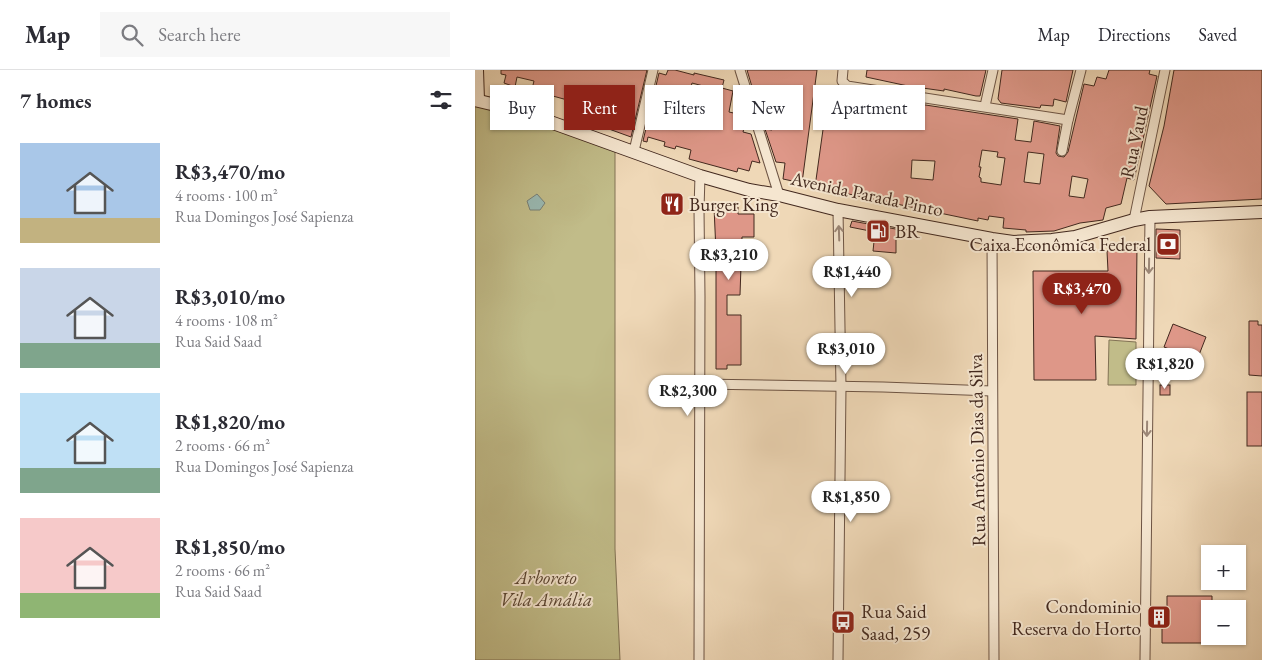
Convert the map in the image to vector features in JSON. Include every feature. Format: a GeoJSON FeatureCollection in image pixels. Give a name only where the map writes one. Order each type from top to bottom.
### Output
{"type":"FeatureCollection","features":[{"type":"Feature","properties":{"kind":"main road"},"geometry":{"type":"LineString","coordinates":[[476,100],[477,70]]}},
{"type":"Feature","properties":{"kind":"main road","name":"Avenida Parada Pinto"},"geometry":{"type":"LineString","coordinates":[[476,100],[517,110],[700,176],[749,190],[779,194],[838,210],[1013,242],[1075,237],[1150,217],[1262,212]]}},
{"type":"Feature","properties":{"kind":"street"},"geometry":{"type":"LineString","coordinates":[[634,151],[653,70]]}},
{"type":"Feature","properties":{"kind":"street"},"geometry":{"type":"LineString","coordinates":[[740,70],[779,194]]}},
{"type":"Feature","properties":{"kind":"street"},"geometry":{"type":"LineString","coordinates":[[843,70],[842,81],[847,86],[1068,120]]}},
{"type":"Feature","properties":{"kind":"street"},"geometry":{"type":"LineString","coordinates":[[985,106],[993,70]]}},
{"type":"Feature","properties":{"kind":"street"},"geometry":{"type":"LineString","coordinates":[[1062,151],[1081,70]]}},
{"type":"Feature","properties":{"kind":"street","name":"Rua Vaud"},"geometry":{"type":"LineString","coordinates":[[1134,220],[1165,70]]}},
{"type":"Feature","properties":{"kind":"street"},"geometry":{"type":"LineString","coordinates":[[699,660],[700,176]]}},
{"type":"Feature","properties":{"kind":"street"},"geometry":{"type":"LineString","coordinates":[[838,210],[841,387],[838,660]]}},
{"type":"Feature","properties":{"kind":"street"},"geometry":{"type":"LineString","coordinates":[[1145,660],[1150,217]]}},
{"type":"Feature","properties":{"kind":"street","name":"Rua Antônio Dias da Silva"},"geometry":{"type":"LineString","coordinates":[[992,239],[995,543],[994,660]]}},
{"type":"Feature","properties":{"kind":"street"},"geometry":{"type":"LineString","coordinates":[[700,384],[992,391]]}},
{"type":"Feature","properties":{"kind":"green space","name":"Arboreto Vila Amália"},"geometry":{"type":"Polygon","coordinates":[[[475,105],[490,108],[490,130],[554,130],[554,127],[615,148],[615,549],[620,660],[475,660],[475,105]]]}},
{"type":"Feature","properties":{"kind":"green space"},"geometry":{"type":"Polygon","coordinates":[[[1109,340],[1136,342],[1136,385],[1108,385],[1109,340]]]}},
{"type":"Feature","properties":{"kind":"water"},"geometry":{"type":"Polygon","coordinates":[[[537,194],[545,203],[540,210],[530,210],[527,201],[537,194]]]}},
{"type":"Feature","properties":{"kind":"building"},"geometry":{"type":"Polygon","coordinates":[[[501,70],[647,70],[635,120],[635,85],[564,85],[564,99],[554,96],[554,85],[533,85],[534,81],[517,77],[515,85],[510,85],[504,83],[506,75],[501,74],[501,70]]]}},
{"type":"Feature","properties":{"kind":"building"},"geometry":{"type":"Polygon","coordinates":[[[668,70],[675,70],[724,80],[723,85],[700,85],[692,83],[691,85],[656,85],[659,73],[666,75],[668,70]]]}},
{"type":"Feature","properties":{"kind":"building"},"geometry":{"type":"Polygon","coordinates":[[[747,70],[817,70],[815,85],[813,85],[813,100],[802,183],[783,179],[785,163],[776,162],[765,130],[803,130],[803,85],[751,85],[747,70]]]}},
{"type":"Feature","properties":{"kind":"building"},"geometry":{"type":"Polygon","coordinates":[[[867,70],[986,70],[980,96],[944,89],[944,91],[925,88],[925,85],[903,85],[866,77],[867,70]]]}},
{"type":"Feature","properties":{"kind":"building"},"geometry":{"type":"Polygon","coordinates":[[[1002,70],[1073,70],[1066,102],[1054,99],[1053,106],[1041,105],[1040,108],[1001,103],[998,99],[1002,70]]]}},
{"type":"Feature","properties":{"kind":"building"},"geometry":{"type":"Polygon","coordinates":[[[1109,70],[1150,70],[1149,74],[1157,76],[1134,180],[1127,178],[1121,204],[1106,208],[1103,220],[1080,223],[1054,231],[1026,232],[1026,230],[1003,228],[1004,218],[989,216],[988,220],[978,218],[978,221],[815,187],[823,130],[925,130],[925,105],[1018,119],[1015,140],[1031,142],[1034,121],[1060,126],[1056,153],[1058,156],[1064,157],[1068,152],[1084,84],[1094,86],[1097,77],[1106,79],[1109,70]],[[982,150],[979,167],[981,167],[979,177],[981,182],[1001,185],[1005,158],[997,157],[998,152],[982,150]],[[1028,152],[1024,182],[1040,184],[1044,154],[1028,152]],[[912,160],[911,178],[933,180],[935,161],[912,160]],[[1072,176],[1069,196],[1084,198],[1088,179],[1072,176]]]}},
{"type":"Feature","properties":{"kind":"building"},"geometry":{"type":"Polygon","coordinates":[[[1174,70],[1262,70],[1262,199],[1166,204],[1149,186],[1164,126],[1174,70]]]}},
{"type":"Feature","properties":{"kind":"building"},"geometry":{"type":"Polygon","coordinates":[[[723,88],[733,91],[729,112],[733,113],[733,130],[744,130],[743,132],[751,134],[760,163],[752,161],[749,171],[738,168],[737,172],[689,159],[691,150],[676,146],[675,149],[664,146],[665,142],[648,137],[647,142],[643,141],[646,130],[723,130],[723,88]]]}},
{"type":"Feature","properties":{"kind":"building"},"geometry":{"type":"Polygon","coordinates":[[[612,130],[633,130],[631,137],[612,130]]]}},
{"type":"Feature","properties":{"kind":"building"},"geometry":{"type":"Polygon","coordinates":[[[714,207],[738,207],[738,214],[754,214],[754,237],[742,237],[740,295],[727,295],[727,315],[741,315],[741,365],[727,365],[727,369],[716,369],[714,207]]]}},
{"type":"Feature","properties":{"kind":"building"},"geometry":{"type":"Polygon","coordinates":[[[852,221],[901,230],[899,237],[896,236],[896,253],[873,251],[875,232],[850,227],[852,221]]]}},
{"type":"Feature","properties":{"kind":"building","name":"Caixa Econômica Federal"},"geometry":{"type":"Polygon","coordinates":[[[1156,229],[1180,230],[1180,259],[1156,258],[1156,229]]]}},
{"type":"Feature","properties":{"kind":"building"},"geometry":{"type":"Polygon","coordinates":[[[1137,246],[1136,339],[1095,336],[1096,380],[1034,380],[1033,271],[1108,271],[1107,251],[1137,246]]]}},
{"type":"Feature","properties":{"kind":"building"},"geometry":{"type":"Polygon","coordinates":[[[1249,321],[1258,321],[1258,325],[1262,325],[1262,376],[1249,375],[1249,321]]]}},
{"type":"Feature","properties":{"kind":"building"},"geometry":{"type":"Polygon","coordinates":[[[1173,324],[1206,337],[1197,360],[1164,347],[1173,324]]]}},
{"type":"Feature","properties":{"kind":"building"},"geometry":{"type":"Polygon","coordinates":[[[1160,385],[1170,385],[1170,395],[1160,395],[1160,385]]]}},
{"type":"Feature","properties":{"kind":"building"},"geometry":{"type":"Polygon","coordinates":[[[1247,392],[1262,392],[1262,446],[1247,446],[1247,392]]]}},
{"type":"Feature","properties":{"kind":"building"},"geometry":{"type":"Polygon","coordinates":[[[1167,596],[1212,596],[1212,600],[1201,600],[1201,643],[1162,643],[1162,622],[1157,622],[1157,612],[1167,613],[1167,596]]]}},
{"type":"Feature","properties":{"kind":"place","name":"Burger King"},"geometry":{"type":"Point","coordinates":[672,204]}},
{"type":"Feature","properties":{"kind":"place","name":"BR"},"geometry":{"type":"Point","coordinates":[878,231]}},
{"type":"Feature","properties":{"kind":"place","name":"Caixa Econômica Federal"},"geometry":{"type":"Point","coordinates":[1168,244]}},
{"type":"Feature","properties":{"kind":"place","name":"Condominio Reserva do Horto"},"geometry":{"type":"Point","coordinates":[1159,617]}},
{"type":"Feature","properties":{"kind":"place","name":"Rua Said Saad, 259"},"geometry":{"type":"Point","coordinates":[843,622]}}]}
